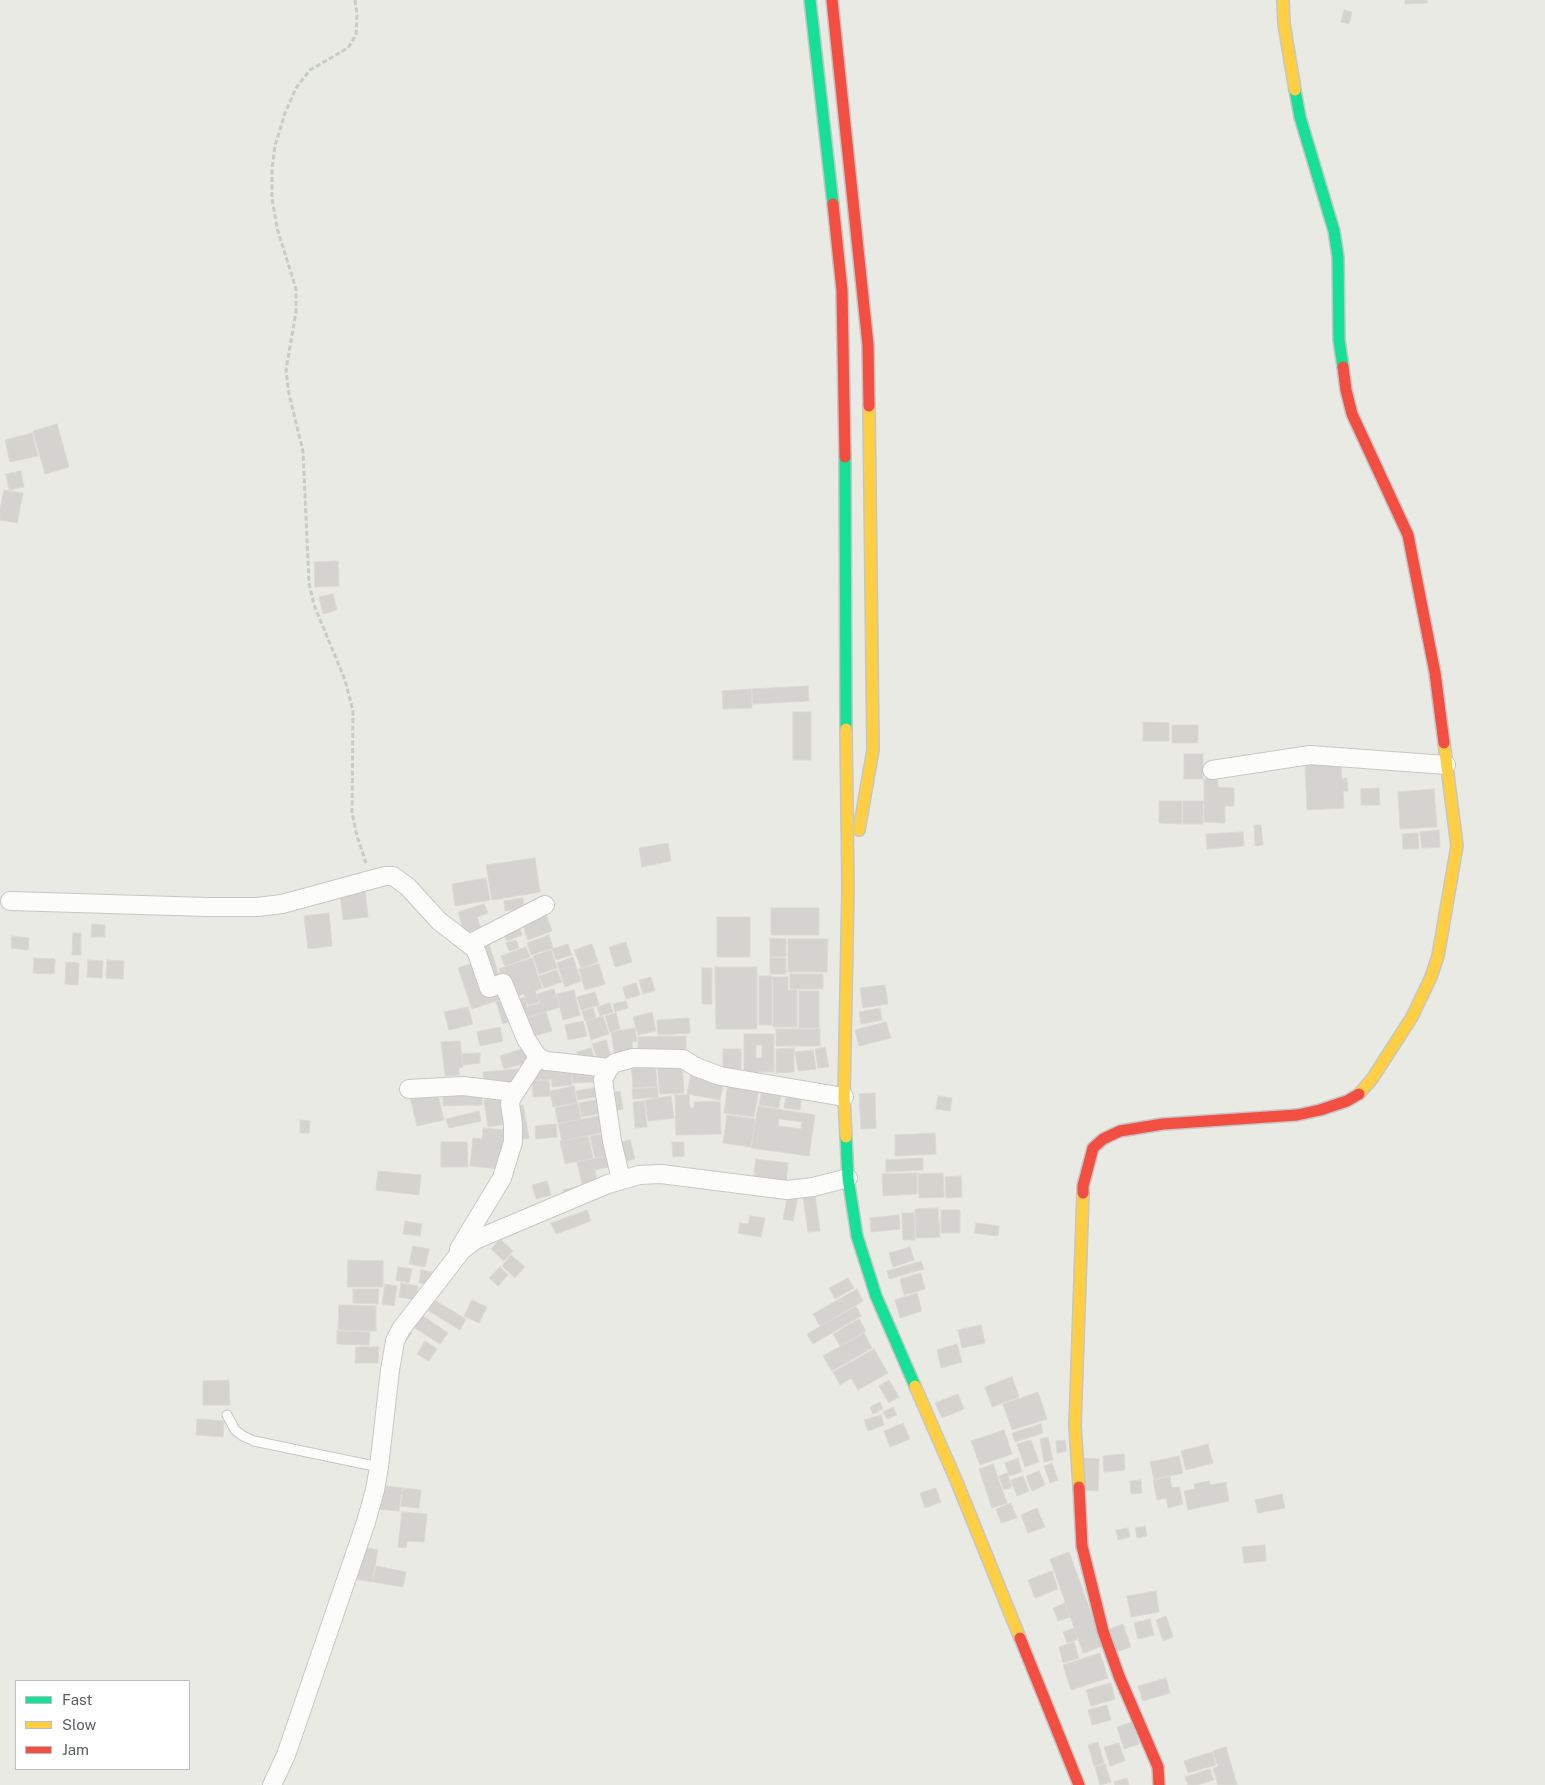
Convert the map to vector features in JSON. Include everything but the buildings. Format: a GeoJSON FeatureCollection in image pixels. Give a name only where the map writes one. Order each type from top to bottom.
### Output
{"type":"FeatureCollection","features":[{"type":"Feature","properties":{"kind":"street"},"geometry":{"type":"LineString","coordinates":[[810,0],[842,290],[845,416],[848,888],[844,1097],[848,1178],[858,1236],[876,1296],[959,1489],[1063,1741],[1079,1785]]}},
{"type":"Feature","properties":{"kind":"street"},"geometry":{"type":"LineString","coordinates":[[832,0],[868,345],[873,750],[848,888]]}},
{"type":"Feature","properties":{"kind":"street"},"geometry":{"type":"LineString","coordinates":[[1160,1785],[1158,1767],[1119,1676],[1103,1631],[1082,1546],[1075,1426],[1083,1186],[1089,1160],[1093,1148],[1103,1139],[1120,1131],[1163,1124],[1297,1115],[1347,1101],[1360,1093],[1372,1080],[1412,1017],[1431,977],[1438,956],[1456,846],[1435,674],[1408,536],[1352,414],[1346,390],[1339,340],[1338,257],[1334,231],[1300,117],[1284,24],[1283,0]]}},
{"type":"Feature","properties":{"kind":"street"},"geometry":{"type":"LineString","coordinates":[[1212,770],[1310,755],[1446,765]]}},
{"type":"Feature","properties":{"kind":"street"},"geometry":{"type":"LineString","coordinates":[[10,901],[258,907],[282,904],[371,879],[393,876],[402,881],[439,921],[469,944],[477,953],[489,988],[503,984],[526,1039],[538,1057],[546,1061],[608,1068]]}},
{"type":"Feature","properties":{"kind":"street"},"geometry":{"type":"LineString","coordinates":[[469,944],[545,905]]}},
{"type":"Feature","properties":{"kind":"street"},"geometry":{"type":"LineString","coordinates":[[452,1261],[502,1178],[513,1142],[510,1104],[514,1092],[538,1057]]}},
{"type":"Feature","properties":{"kind":"street"},"geometry":{"type":"LineString","coordinates":[[621,1180],[614,1151],[603,1080],[608,1068],[615,1063],[633,1058],[683,1060],[720,1076],[844,1097]]}},
{"type":"Feature","properties":{"kind":"street"},"geometry":{"type":"LineString","coordinates":[[409,1089],[463,1086],[514,1092]]}},
{"type":"Feature","properties":{"kind":"street"},"geometry":{"type":"LineString","coordinates":[[272,1785],[286,1755],[366,1522],[375,1490],[395,1342],[401,1329],[462,1250],[475,1240],[621,1180],[639,1175],[661,1174],[787,1190],[800,1190],[848,1178]]}},
{"type":"Feature","properties":{"kind":"lane"},"geometry":{"type":"LineString","coordinates":[[227,1415],[235,1430],[254,1441],[379,1467]]}},
{"type":"Feature","properties":{"kind":"path"},"geometry":{"type":"LineString","coordinates":[[355,0],[357,15],[356,35],[348,48],[310,70],[296,88],[285,113],[275,146],[272,169],[272,198],[277,228],[296,289],[296,312],[286,370],[289,394],[303,450],[309,583],[314,605],[345,680],[354,711],[352,813],[357,836],[371,879]]}},
{"type":"Feature","properties":{"kind":"traffic: fast"},"geometry":{"type":"LineString","coordinates":[[810,0],[833,204]]}},
{"type":"Feature","properties":{"kind":"traffic: fast"},"geometry":{"type":"LineString","coordinates":[[1295,90],[1300,117],[1334,231],[1338,257],[1339,340],[1343,367]]}},
{"type":"Feature","properties":{"kind":"traffic: fast"},"geometry":{"type":"LineString","coordinates":[[845,457],[846,729]]}},
{"type":"Feature","properties":{"kind":"traffic: fast"},"geometry":{"type":"LineString","coordinates":[[846,1137],[848,1178],[857,1236],[876,1296],[915,1386]]}},
{"type":"Feature","properties":{"kind":"traffic: slow"},"geometry":{"type":"LineString","coordinates":[[1283,0],[1284,24],[1295,90]]}},
{"type":"Feature","properties":{"kind":"traffic: slow"},"geometry":{"type":"LineString","coordinates":[[859,830],[873,750],[869,406]]}},
{"type":"Feature","properties":{"kind":"traffic: slow"},"geometry":{"type":"LineString","coordinates":[[846,729],[848,888],[844,1097],[846,1137]]}},
{"type":"Feature","properties":{"kind":"traffic: slow"},"geometry":{"type":"LineString","coordinates":[[1359,1094],[1372,1079],[1412,1017],[1431,977],[1438,956],[1457,846],[1444,743]]}},
{"type":"Feature","properties":{"kind":"traffic: slow"},"geometry":{"type":"LineString","coordinates":[[1079,1487],[1075,1426],[1083,1193]]}},
{"type":"Feature","properties":{"kind":"traffic: slow"},"geometry":{"type":"LineString","coordinates":[[915,1386],[956,1480],[1020,1638]]}},
{"type":"Feature","properties":{"kind":"traffic: jam"},"geometry":{"type":"LineString","coordinates":[[832,0],[868,345],[869,406]]}},
{"type":"Feature","properties":{"kind":"traffic: jam"},"geometry":{"type":"LineString","coordinates":[[833,204],[842,290],[845,457]]}},
{"type":"Feature","properties":{"kind":"traffic: jam"},"geometry":{"type":"LineString","coordinates":[[1343,367],[1352,414],[1408,535],[1435,673],[1444,743]]}},
{"type":"Feature","properties":{"kind":"traffic: jam"},"geometry":{"type":"LineString","coordinates":[[1083,1193],[1083,1186],[1093,1148],[1103,1139],[1120,1131],[1163,1124],[1297,1115],[1347,1101],[1359,1094]]}},
{"type":"Feature","properties":{"kind":"traffic: jam"},"geometry":{"type":"LineString","coordinates":[[1079,1487],[1082,1546],[1103,1631],[1119,1676],[1158,1767],[1159,1785]]}},
{"type":"Feature","properties":{"kind":"traffic: jam"},"geometry":{"type":"LineString","coordinates":[[1020,1638],[1079,1785]]}}]}
